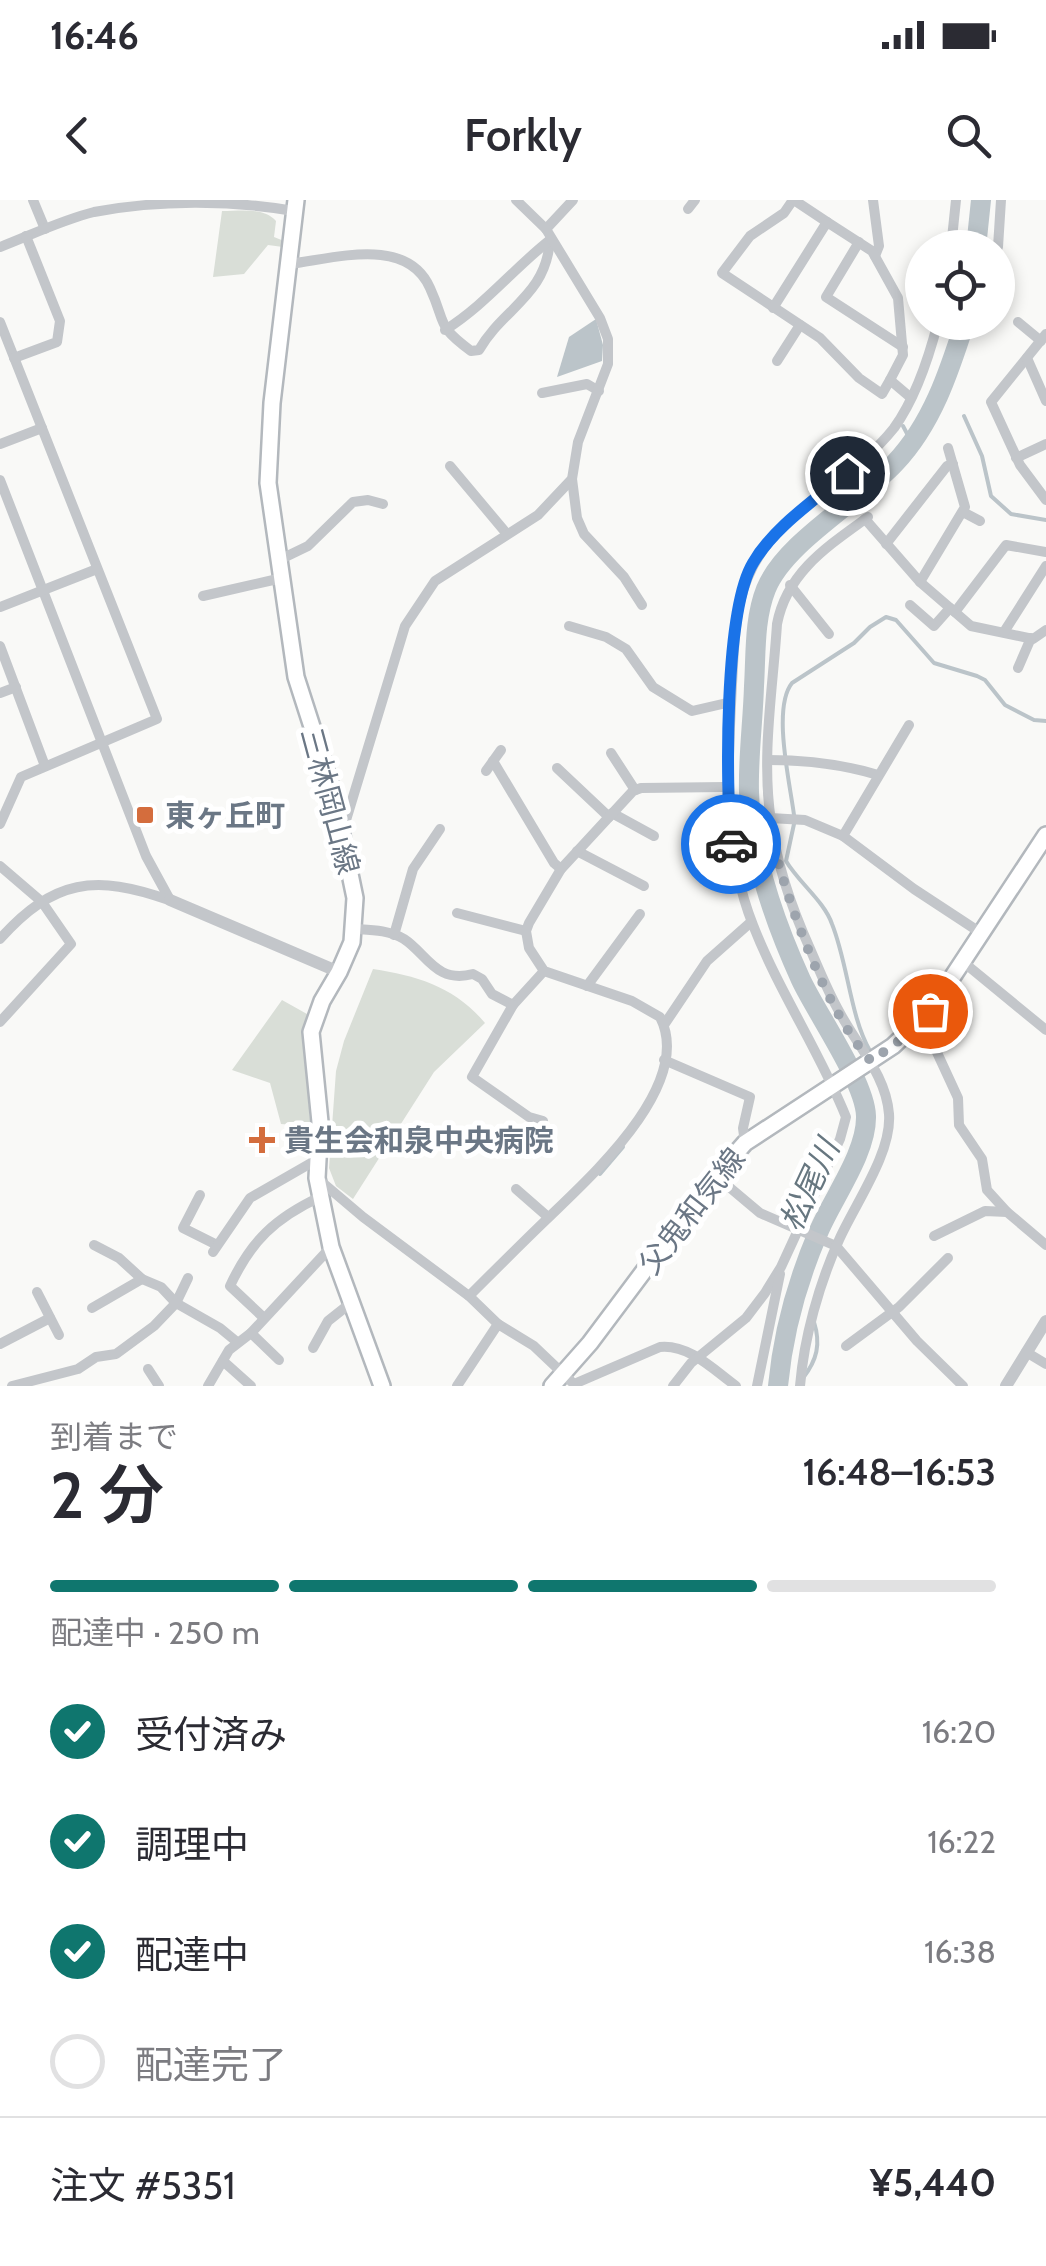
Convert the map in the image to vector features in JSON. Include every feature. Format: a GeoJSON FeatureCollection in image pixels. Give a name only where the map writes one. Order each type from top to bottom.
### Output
{"type":"FeatureCollection","features":[{"type":"Feature","properties":{"kind":"main road","name":"三林岡山線"},"geometry":{"type":"LineString","coordinates":[[295,206],[268,457],[296,677],[324,761],[356,898],[355,928],[312,1032],[320,1122],[317,1178],[331,1248],[382,1386]]}},
{"type":"Feature","properties":{"kind":"main road","name":"父鬼和気線"},"geometry":{"type":"LineString","coordinates":[[558,1381],[744,1143],[868,1063],[922,1020],[1046,835]]}},
{"type":"Feature","properties":{"kind":"street"},"geometry":{"type":"LineString","coordinates":[[33,200],[44,229]]}},
{"type":"Feature","properties":{"kind":"street"},"geometry":{"type":"LineString","coordinates":[[516,200],[549,236],[600,318],[608,339],[608,364],[578,442],[572,479],[576,518],[584,534],[624,576],[642,605]]}},
{"type":"Feature","properties":{"kind":"street"},"geometry":{"type":"LineString","coordinates":[[445,330],[506,282],[549,236],[573,200]]}},
{"type":"Feature","properties":{"kind":"street"},"geometry":{"type":"LineString","coordinates":[[794,200],[827,222],[875,256],[898,298],[903,355],[882,394],[859,378],[820,338],[722,273],[750,236],[784,213],[794,200]]}},
{"type":"Feature","properties":{"kind":"street"},"geometry":{"type":"LineString","coordinates":[[873,200],[879,246],[875,256]]}},
{"type":"Feature","properties":{"kind":"street"},"geometry":{"type":"LineString","coordinates":[[953,230],[956,200]]}},
{"type":"Feature","properties":{"kind":"street"},"geometry":{"type":"LineString","coordinates":[[999,230],[1001,200]]}},
{"type":"Feature","properties":{"kind":"street"},"geometry":{"type":"LineString","coordinates":[[0,247],[91,213],[157,202],[295,206]]}},
{"type":"Feature","properties":{"kind":"street"},"geometry":{"type":"LineString","coordinates":[[773,308],[827,222]]}},
{"type":"Feature","properties":{"kind":"street"},"geometry":{"type":"LineString","coordinates":[[999,222],[1013,224]]}},
{"type":"Feature","properties":{"kind":"street"},"geometry":{"type":"LineString","coordinates":[[14,358],[56,342],[60,321],[26,236]]}},
{"type":"Feature","properties":{"kind":"street"},"geometry":{"type":"LineString","coordinates":[[289,264],[378,253],[398,257],[427,281],[445,330],[471,351],[479,350],[538,283],[549,236]]}},
{"type":"Feature","properties":{"kind":"street"},"geometry":{"type":"LineString","coordinates":[[859,242],[826,298],[903,346]]}},
{"type":"Feature","properties":{"kind":"street"},"geometry":{"type":"LineString","coordinates":[[0,322],[157,718],[20,778],[0,824]]}},
{"type":"Feature","properties":{"kind":"street"},"geometry":{"type":"LineString","coordinates":[[1018,322],[1043,338],[991,402],[1016,458],[1046,500]]}},
{"type":"Feature","properties":{"kind":"street"},"geometry":{"type":"LineString","coordinates":[[777,361],[800,325]]}},
{"type":"Feature","properties":{"kind":"street"},"geometry":{"type":"LineString","coordinates":[[673,1386],[698,1358],[746,1318],[781,1267],[845,1129],[846,1117],[834,1084],[783,992],[752,922],[737,862],[726,787],[735,623],[752,564],[774,537],[894,427],[931,340]]}},
{"type":"Feature","properties":{"kind":"street"},"geometry":{"type":"LineString","coordinates":[[1027,358],[1046,402]]}},
{"type":"Feature","properties":{"kind":"street"},"geometry":{"type":"LineString","coordinates":[[890,380],[910,397]]}},
{"type":"Feature","properties":{"kind":"street"},"geometry":{"type":"LineString","coordinates":[[542,394],[587,384],[599,391]]}},
{"type":"Feature","properties":{"kind":"street"},"geometry":{"type":"LineString","coordinates":[[0,444],[42,428]]}},
{"type":"Feature","properties":{"kind":"street"},"geometry":{"type":"LineString","coordinates":[[1016,458],[1046,444]]}},
{"type":"Feature","properties":{"kind":"street"},"geometry":{"type":"LineString","coordinates":[[920,582],[965,507],[948,448]]}},
{"type":"Feature","properties":{"kind":"street"},"geometry":{"type":"LineString","coordinates":[[886,544],[947,466],[953,464]]}},
{"type":"Feature","properties":{"kind":"street"},"geometry":{"type":"LineString","coordinates":[[450,466],[461,487],[507,534]]}},
{"type":"Feature","properties":{"kind":"street"},"geometry":{"type":"LineString","coordinates":[[342,831],[406,626],[418,602],[435,580],[538,515],[572,479]]}},
{"type":"Feature","properties":{"kind":"street"},"geometry":{"type":"LineString","coordinates":[[0,480],[146,856],[170,900]]}},
{"type":"Feature","properties":{"kind":"street"},"geometry":{"type":"LineString","coordinates":[[280,560],[308,546],[353,502],[383,504]]}},
{"type":"Feature","properties":{"kind":"street"},"geometry":{"type":"LineString","coordinates":[[963,512],[980,521]]}},
{"type":"Feature","properties":{"kind":"street"},"geometry":{"type":"LineString","coordinates":[[800,1386],[810,1326],[835,1246],[888,1138],[886,1091],[838,1011],[787,893],[775,854],[768,760],[781,603],[806,566],[867,518],[920,582],[970,626],[1031,638]]}},
{"type":"Feature","properties":{"kind":"street"},"geometry":{"type":"LineString","coordinates":[[910,605],[934,626],[953,610],[1006,545],[1046,552]]}},
{"type":"Feature","properties":{"kind":"street"},"geometry":{"type":"LineString","coordinates":[[1004,632],[1046,566]]}},
{"type":"Feature","properties":{"kind":"street"},"geometry":{"type":"LineString","coordinates":[[0,607],[97,569]]}},
{"type":"Feature","properties":{"kind":"street"},"geometry":{"type":"LineString","coordinates":[[203,596],[282,578]]}},
{"type":"Feature","properties":{"kind":"street"},"geometry":{"type":"LineString","coordinates":[[790,585],[828,634]]}},
{"type":"Feature","properties":{"kind":"street"},"geometry":{"type":"LineString","coordinates":[[569,626],[626,649],[653,687],[692,711],[731,702]]}},
{"type":"Feature","properties":{"kind":"street"},"geometry":{"type":"LineString","coordinates":[[1018,668],[1031,638],[1046,630]]}},
{"type":"Feature","properties":{"kind":"street"},"geometry":{"type":"LineString","coordinates":[[0,646],[46,766]]}},
{"type":"Feature","properties":{"kind":"street"},"geometry":{"type":"LineString","coordinates":[[0,693],[16,687]]}},
{"type":"Feature","properties":{"kind":"street"},"geometry":{"type":"LineString","coordinates":[[843,836],[909,725]]}},
{"type":"Feature","properties":{"kind":"street"},"geometry":{"type":"LineString","coordinates":[[501,750],[490,766],[518,791],[561,868]]}},
{"type":"Feature","properties":{"kind":"street"},"geometry":{"type":"LineString","coordinates":[[611,753],[635,790]]}},
{"type":"Feature","properties":{"kind":"street"},"geometry":{"type":"LineString","coordinates":[[768,760],[852,767],[878,775]]}},
{"type":"Feature","properties":{"kind":"street"},"geometry":{"type":"LineString","coordinates":[[560,776],[611,815],[654,836]]}},
{"type":"Feature","properties":{"kind":"street"},"geometry":{"type":"LineString","coordinates":[[469,1296],[615,1153],[649,1103],[664,1060],[664,1025],[660,1017],[632,1001],[544,971],[529,948],[526,931],[561,868],[635,790],[726,787]]}},
{"type":"Feature","properties":{"kind":"street"},"geometry":{"type":"LineString","coordinates":[[770,818],[805,820],[843,836],[914,890],[981,933]]}},
{"type":"Feature","properties":{"kind":"street"},"geometry":{"type":"LineString","coordinates":[[394,934],[404,878],[433,833]]}},
{"type":"Feature","properties":{"kind":"street"},"geometry":{"type":"LineString","coordinates":[[577,851],[626,883],[644,886]]}},
{"type":"Feature","properties":{"kind":"street"},"geometry":{"type":"LineString","coordinates":[[737,862],[775,854]]}},
{"type":"Feature","properties":{"kind":"street"},"geometry":{"type":"LineString","coordinates":[[0,866],[42,902],[71,944],[2,1015]]}},
{"type":"Feature","properties":{"kind":"street"},"geometry":{"type":"LineString","coordinates":[[0,939],[22,914],[69,888],[124,885],[170,900],[340,972]]}},
{"type":"Feature","properties":{"kind":"street"},"geometry":{"type":"LineString","coordinates":[[456,913],[474,912],[526,931]]}},
{"type":"Feature","properties":{"kind":"street"},"geometry":{"type":"LineString","coordinates":[[588,986],[621,950],[640,914]]}},
{"type":"Feature","properties":{"kind":"street"},"geometry":{"type":"LineString","coordinates":[[664,1025],[707,960],[752,922]]}},
{"type":"Feature","properties":{"kind":"street"},"geometry":{"type":"LineString","coordinates":[[355,928],[407,940],[433,967],[460,978],[474,974],[492,994],[513,1005]]}},
{"type":"Feature","properties":{"kind":"street"},"geometry":{"type":"LineString","coordinates":[[962,962],[1046,1030]]}},
{"type":"Feature","properties":{"kind":"street"},"geometry":{"type":"LineString","coordinates":[[543,1121],[530,1117],[472,1077],[513,1005],[544,971]]}},
{"type":"Feature","properties":{"kind":"street"},"geometry":{"type":"LineString","coordinates":[[922,1020],[958,1098],[959,1126],[982,1159],[987,1190],[1046,1246]]}},
{"type":"Feature","properties":{"kind":"street"},"geometry":{"type":"LineString","coordinates":[[664,1060],[750,1097],[742,1128],[744,1143]]}},
{"type":"Feature","properties":{"kind":"street"},"geometry":{"type":"LineString","coordinates":[[200,1195],[182,1228],[215,1249],[250,1198],[318,1159]]}},
{"type":"Feature","properties":{"kind":"street"},"geometry":{"type":"LineString","coordinates":[[716,1176],[760,1213],[835,1246],[917,1341],[964,1386]]}},
{"type":"Feature","properties":{"kind":"street"},"geometry":{"type":"LineString","coordinates":[[317,1178],[469,1296],[498,1324],[534,1346],[558,1381],[574,1384],[672,1346],[698,1358],[736,1386]]}},
{"type":"Feature","properties":{"kind":"street"},"geometry":{"type":"LineString","coordinates":[[264,1318],[230,1286],[243,1258],[276,1221],[320,1196]]}},
{"type":"Feature","properties":{"kind":"street"},"geometry":{"type":"LineString","coordinates":[[519,1197],[548,1217]]}},
{"type":"Feature","properties":{"kind":"street"},"geometry":{"type":"LineString","coordinates":[[934,1236],[985,1211],[1007,1212]]}},
{"type":"Feature","properties":{"kind":"street"},"geometry":{"type":"LineString","coordinates":[[94,1245],[119,1258],[142,1279],[161,1288],[176,1303],[237,1342]]}},
{"type":"Feature","properties":{"kind":"street"},"geometry":{"type":"LineString","coordinates":[[208,1386],[237,1342],[251,1333],[331,1248]]}},
{"type":"Feature","properties":{"kind":"street"},"geometry":{"type":"LineString","coordinates":[[846,1346],[936,1277],[948,1258]]}},
{"type":"Feature","properties":{"kind":"street"},"geometry":{"type":"LineString","coordinates":[[757,1386],[781,1267]]}},
{"type":"Feature","properties":{"kind":"street"},"geometry":{"type":"LineString","coordinates":[[12,1386],[78,1369],[96,1357],[116,1354],[154,1326],[176,1303],[188,1278]]}},
{"type":"Feature","properties":{"kind":"street"},"geometry":{"type":"LineString","coordinates":[[92,1308],[142,1279]]}},
{"type":"Feature","properties":{"kind":"street"},"geometry":{"type":"LineString","coordinates":[[37,1292],[59,1336]]}},
{"type":"Feature","properties":{"kind":"street"},"geometry":{"type":"LineString","coordinates":[[313,1348],[328,1322],[352,1302]]}},
{"type":"Feature","properties":{"kind":"street"},"geometry":{"type":"LineString","coordinates":[[0,1344],[50,1318]]}},
{"type":"Feature","properties":{"kind":"street"},"geometry":{"type":"LineString","coordinates":[[1006,1386],[1046,1321]]}},
{"type":"Feature","properties":{"kind":"street"},"geometry":{"type":"LineString","coordinates":[[458,1386],[498,1324]]}},
{"type":"Feature","properties":{"kind":"street"},"geometry":{"type":"LineString","coordinates":[[251,1333],[270,1356]]}},
{"type":"Feature","properties":{"kind":"street"},"geometry":{"type":"LineString","coordinates":[[1026,1352],[1046,1364]]}},
{"type":"Feature","properties":{"kind":"street"},"geometry":{"type":"LineString","coordinates":[[223,1361],[251,1386]]}},
{"type":"Feature","properties":{"kind":"shaded area"},"geometry":{"type":"Polygon","coordinates":[[[222,211],[251,211],[271,217],[276,221],[274,237],[284,241],[283,247],[268,245],[244,274],[213,277],[222,211]]]}},
{"type":"Feature","properties":{"kind":"shaded area"},"geometry":{"type":"Polygon","coordinates":[[[596,319],[603,345],[602,361],[557,377],[569,337],[596,319]]]}},
{"type":"Feature","properties":{"kind":"shaded area"},"geometry":{"type":"Polygon","coordinates":[[[373,969],[435,985],[461,1000],[485,1023],[434,1072],[353,1199],[336,1186],[329,1168],[336,1071],[373,969]]]}},
{"type":"Feature","properties":{"kind":"shaded area"},"geometry":{"type":"Polygon","coordinates":[[[282,1000],[307,1014],[304,1041],[311,1133],[299,1134],[295,1125],[281,1124],[270,1083],[232,1070],[282,1000]]]}},
{"type":"Feature","properties":{"kind":"waterway","name":"松尾川"},"geometry":{"type":"LineString","coordinates":[[978,230],[981,200]]}},
{"type":"Feature","properties":{"kind":"waterway","name":"松尾川"},"geometry":{"type":"LineString","coordinates":[[778,1386],[797,1289],[818,1233],[861,1145],[866,1116],[858,1085],[801,980],[782,935],[754,840],[749,779],[759,612],[766,589],[789,555],[908,448],[938,397],[959,340]]}},
{"type":"Feature","properties":{"kind":"waterway"},"geometry":{"type":"LineString","coordinates":[[964,416],[982,456],[991,496],[1011,514],[1046,520]]}},
{"type":"Feature","properties":{"kind":"waterway"},"geometry":{"type":"LineString","coordinates":[[903,426],[912,443]]}},
{"type":"Feature","properties":{"kind":"waterway"},"geometry":{"type":"LineString","coordinates":[[794,815],[784,746],[786,695],[792,683],[886,617],[896,620],[934,663],[985,680],[1005,705],[1034,720],[1046,721]]}},
{"type":"Feature","properties":{"kind":"waterway"},"geometry":{"type":"LineString","coordinates":[[794,824],[786,861],[832,924],[858,1022],[870,1051]]}},
{"type":"Feature","properties":{"kind":"waterway"},"geometry":{"type":"LineString","coordinates":[[600,1174],[623,1147]]}},
{"type":"Feature","properties":{"kind":"waterway"},"geometry":{"type":"LineString","coordinates":[[803,1378],[816,1352],[814,1322]]}},
{"type":"Feature","properties":{"kind":"way so far"},"geometry":{"type":"LineString","coordinates":[[731,844],[735,863],[776,854],[787,893],[838,1011],[871,1061],[914,1030],[930,1011]]}},
{"type":"Feature","properties":{"kind":"place","name":"東ヶ丘町"},"geometry":{"type":"Point","coordinates":[145,815]}},
{"type":"Feature","properties":{"kind":"place","name":"貴生会和泉中央病院"},"geometry":{"type":"Point","coordinates":[262,1140]}},
{"type":"Feature","properties":{"kind":"route"},"geometry":{"type":"LineString","coordinates":[[731,844],[726,787],[735,623],[741,594],[752,564],[774,537],[847,473]]}}]}
